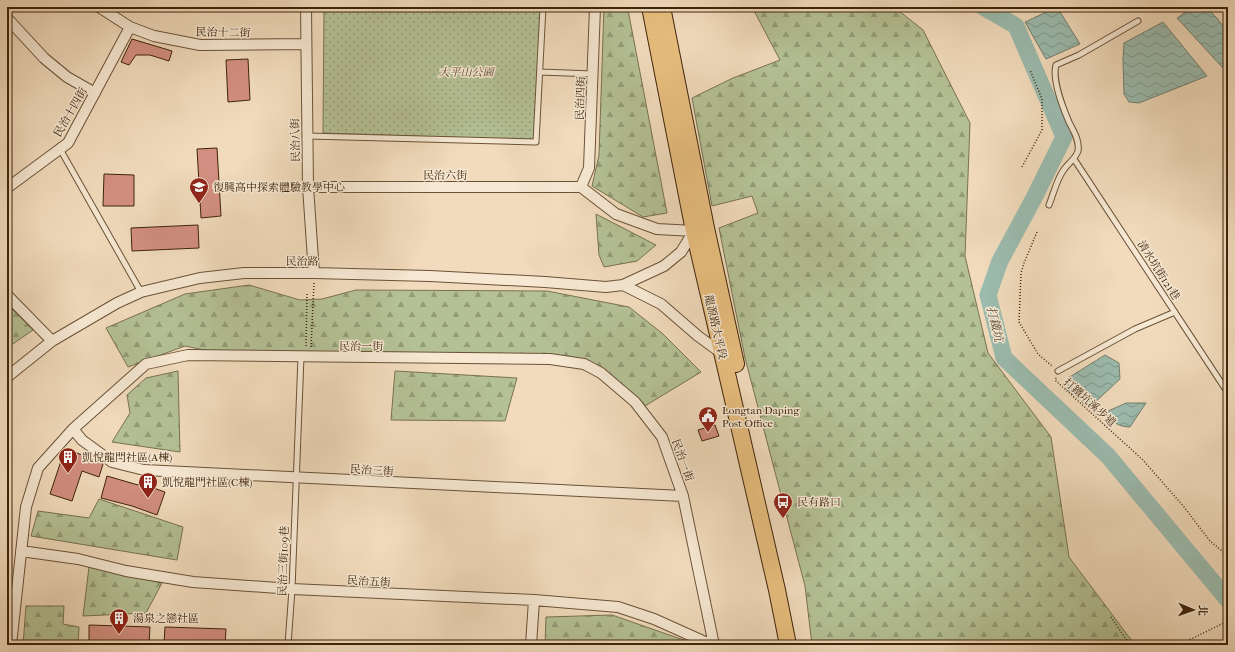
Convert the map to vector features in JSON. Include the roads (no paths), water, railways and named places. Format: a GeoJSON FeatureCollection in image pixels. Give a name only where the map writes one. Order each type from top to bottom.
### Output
{"type":"FeatureCollection","features":[{"type":"Feature","properties":{"kind":"main road","name":"龍源路大平段"},"geometry":{"type":"LineString","coordinates":[[650,7],[728,354],[788,645]]}},
{"type":"Feature","properties":{"kind":"main road","name":"龍源路大平段"},"geometry":{"type":"LineString","coordinates":[[662,7],[700,230]]}},
{"type":"Feature","properties":{"kind":"main road","name":"龍源路大平段"},"geometry":{"type":"LineString","coordinates":[[728,354],[787,584],[799,645]]}},
{"type":"Feature","properties":{"kind":"street","name":"民治十二街"},"geometry":{"type":"LineString","coordinates":[[99,7],[130,27],[154,36],[200,45],[306,44]]}},
{"type":"Feature","properties":{"kind":"street","name":"民治八街"},"geometry":{"type":"LineString","coordinates":[[306,7],[308,187],[314,273]]}},
{"type":"Feature","properties":{"kind":"street","name":"民治四街"},"geometry":{"type":"LineString","coordinates":[[581,187],[589,168],[595,7]]}},
{"type":"Feature","properties":{"kind":"street"},"geometry":{"type":"LineString","coordinates":[[7,18],[44,58],[67,77],[95,93]]}},
{"type":"Feature","properties":{"kind":"street","name":"民治十四街"},"geometry":{"type":"LineString","coordinates":[[7,188],[68,143],[130,27]]}},
{"type":"Feature","properties":{"kind":"street","name":"民治六街"},"geometry":{"type":"LineString","coordinates":[[308,187],[581,187]]}},
{"type":"Feature","properties":{"kind":"street"},"geometry":{"type":"LineString","coordinates":[[581,187],[616,214],[657,229],[700,230]]}},
{"type":"Feature","properties":{"kind":"street"},"geometry":{"type":"LineString","coordinates":[[623,285],[664,266],[681,252],[700,230]]}},
{"type":"Feature","properties":{"kind":"street","name":"民治路"},"geometry":{"type":"LineString","coordinates":[[7,377],[52,341],[117,303],[141,292],[200,278],[244,274],[314,273],[430,276],[606,287],[623,285]]}},
{"type":"Feature","properties":{"kind":"street"},"geometry":{"type":"LineString","coordinates":[[623,285],[661,304],[728,354]]}},
{"type":"Feature","properties":{"kind":"street"},"geometry":{"type":"LineString","coordinates":[[7,295],[52,341]]}},
{"type":"Feature","properties":{"kind":"street","name":"民治一街"},"geometry":{"type":"LineString","coordinates":[[11,645],[26,507],[38,468],[73,429],[146,364],[188,355],[303,353],[550,359],[584,364],[601,373],[635,402],[662,437],[683,496],[713,645]]}},
{"type":"Feature","properties":{"kind":"street","name":"民治三街"},"geometry":{"type":"LineString","coordinates":[[73,429],[82,440],[112,462],[135,469],[144,470],[683,496]]}},
{"type":"Feature","properties":{"kind":"street","name":"民治五街"},"geometry":{"type":"LineString","coordinates":[[21,551],[78,559],[126,571],[193,582],[292,589],[534,600],[618,607],[654,619],[713,645]]}},
{"type":"Feature","properties":{"kind":"street"},"geometry":{"type":"LineString","coordinates":[[531,645],[534,600]]}},
{"type":"Feature","properties":{"kind":"lane"},"geometry":{"type":"LineString","coordinates":[[307,136],[536,142],[543,7]]}},
{"type":"Feature","properties":{"kind":"lane"},"geometry":{"type":"LineString","coordinates":[[1049,205],[1062,171],[1074,159],[1078,150],[1076,136],[1068,121],[1062,103],[1055,71],[1056,65],[1080,55],[1138,21]]}},
{"type":"Feature","properties":{"kind":"lane"},"geometry":{"type":"LineString","coordinates":[[540,72],[593,74]]}},
{"type":"Feature","properties":{"kind":"lane"},"geometry":{"type":"LineString","coordinates":[[60,149],[141,292]]}},
{"type":"Feature","properties":{"kind":"lane","name":"清水坑街121巷"},"geometry":{"type":"LineString","coordinates":[[1074,159],[1228,392]]}},
{"type":"Feature","properties":{"kind":"lane"},"geometry":{"type":"LineString","coordinates":[[1058,371],[1135,329],[1175,312]]}},
{"type":"Feature","properties":{"kind":"lane","name":"民治三街109巷"},"geometry":{"type":"LineString","coordinates":[[288,645],[303,353]]}},
{"type":"Feature","properties":{"kind":"water"},"geometry":{"type":"Polygon","coordinates":[[[1057,7],[1080,44],[1046,59],[1025,22],[1057,7]]]}},
{"type":"Feature","properties":{"kind":"water"},"geometry":{"type":"Polygon","coordinates":[[[1191,8],[1207,8],[1228,31],[1228,67],[1222,67],[1177,18],[1191,8]]]}},
{"type":"Feature","properties":{"kind":"water"},"geometry":{"type":"Polygon","coordinates":[[[1163,22],[1207,76],[1139,103],[1129,102],[1124,94],[1124,43],[1163,22]]]}},
{"type":"Feature","properties":{"kind":"water"},"geometry":{"type":"Polygon","coordinates":[[[1105,355],[1119,363],[1120,379],[1092,405],[1086,405],[1066,389],[1068,378],[1105,355]]]}},
{"type":"Feature","properties":{"kind":"water"},"geometry":{"type":"Polygon","coordinates":[[[1126,403],[1146,403],[1130,427],[1122,426],[1116,423],[1110,419],[1106,412],[1126,403]]]}},
{"type":"Feature","properties":{"kind":"waterway","name":"打鐵坑"},"geometry":{"type":"LineString","coordinates":[[983,7],[1016,26],[1064,137],[1035,196],[1000,261],[988,295],[1004,358],[1108,456],[1228,600]]}},
{"type":"Feature","properties":{"kind":"place","name":"復興高中探索體驗教學中心"},"geometry":{"type":"Point","coordinates":[199,204]}},
{"type":"Feature","properties":{"kind":"place","name":"Longtan Daping Post Office"},"geometry":{"type":"Point","coordinates":[708,433]}},
{"type":"Feature","properties":{"kind":"place","name":"凱悅龍門社區(A棟)"},"geometry":{"type":"Point","coordinates":[68,474]}},
{"type":"Feature","properties":{"kind":"place","name":"凱悅龍門社區(C棟)"},"geometry":{"type":"Point","coordinates":[148,499]}},
{"type":"Feature","properties":{"kind":"place","name":"民有路口"},"geometry":{"type":"Point","coordinates":[783,519]}},
{"type":"Feature","properties":{"kind":"place","name":"湯泉之戀社區"},"geometry":{"type":"Point","coordinates":[119,635]}},
{"type":"Feature","properties":{"kind":"park label","name":"大平山公園"},"geometry":{"type":"Point","coordinates":[466,72]}}]}
